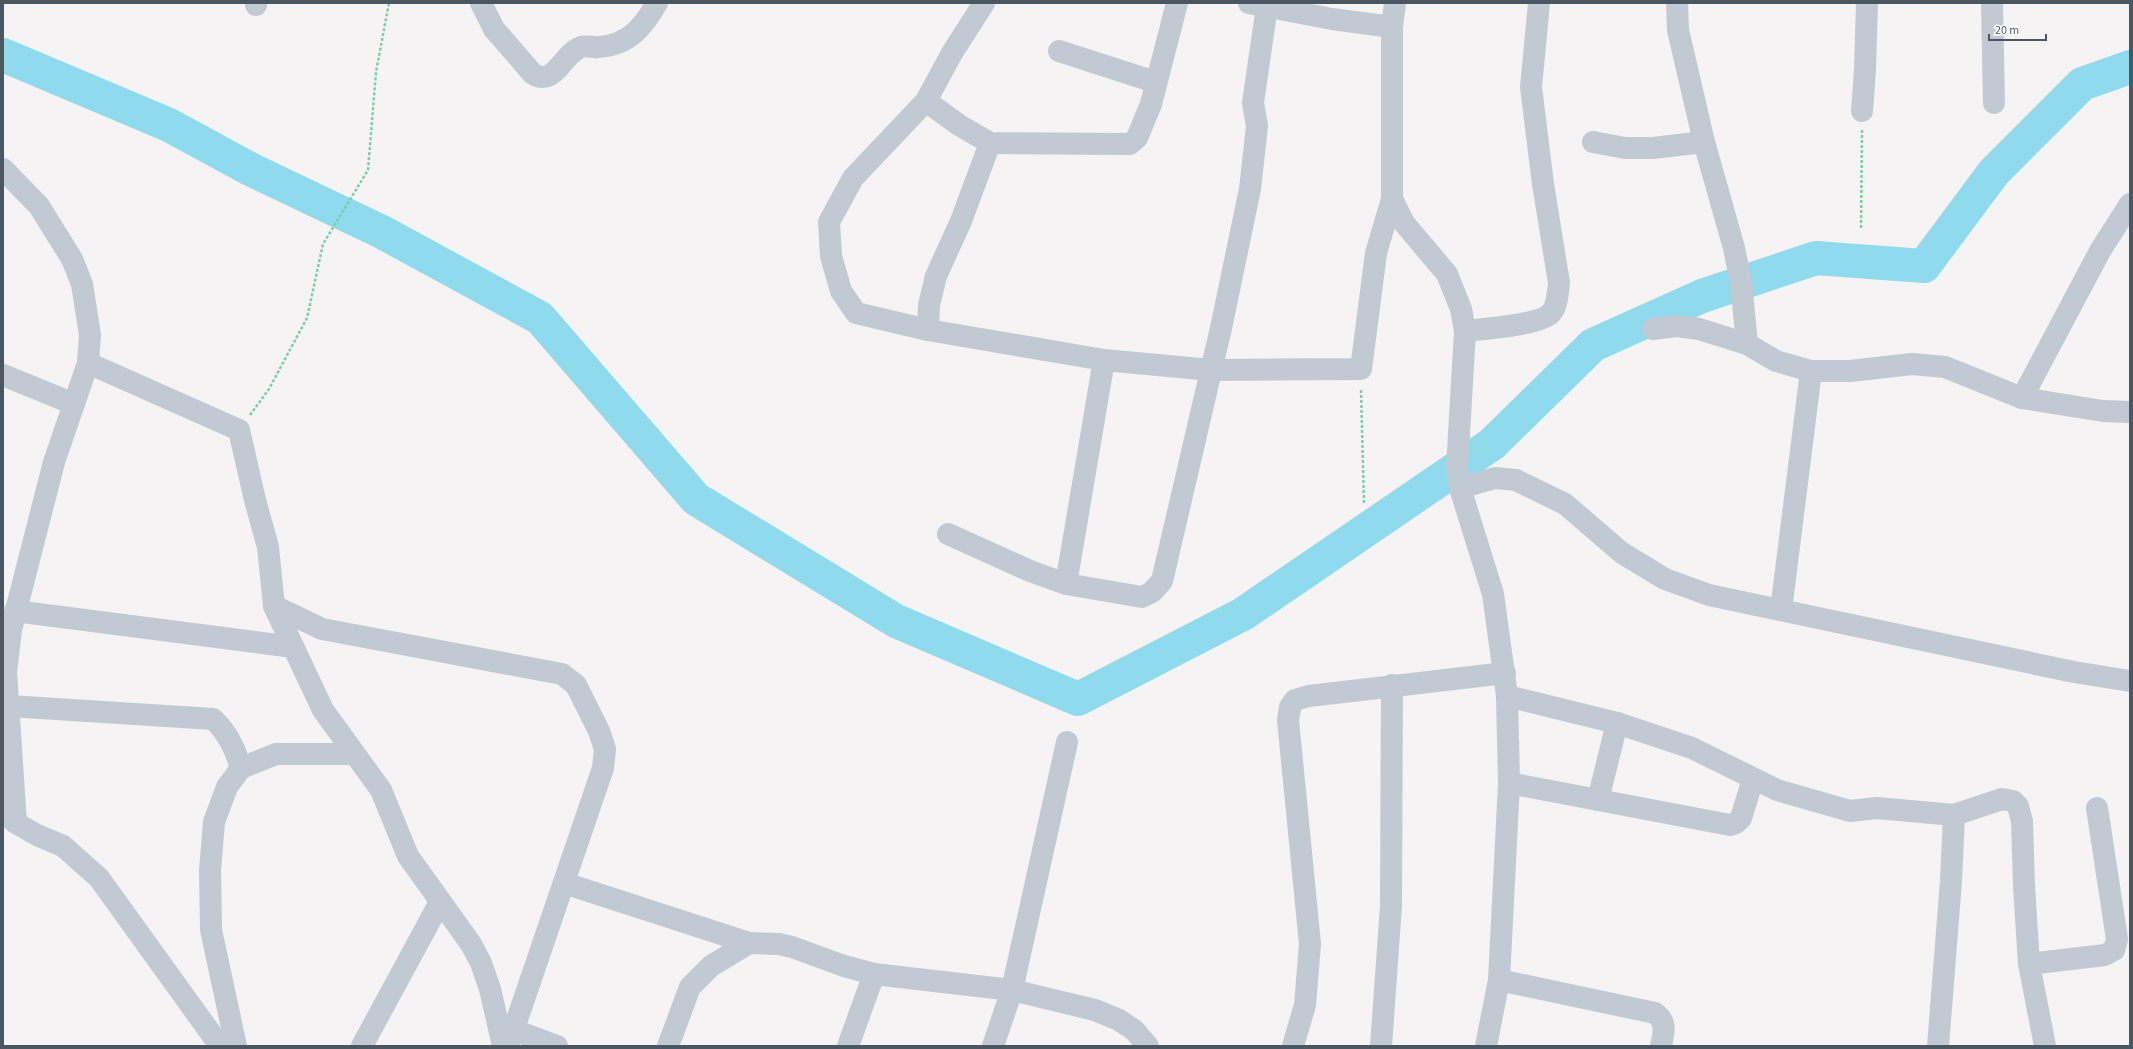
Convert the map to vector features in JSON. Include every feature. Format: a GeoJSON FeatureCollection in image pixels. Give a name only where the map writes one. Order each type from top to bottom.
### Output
{"type":"FeatureCollection","features":[{"type":"Feature","properties":{"kind":"street"},"geometry":{"type":"LineString","coordinates":[[481,3],[494,29],[533,74],[540,78],[549,77],[573,52],[582,46],[600,48],[626,40],[641,29],[657,3]]}},
{"type":"Feature","properties":{"kind":"street"},"geometry":{"type":"LineString","coordinates":[[984,3],[952,53],[926,101],[853,178],[829,222],[831,256],[841,291],[856,313],[928,330],[1104,360],[1211,370],[1361,369],[1376,253],[1392,199],[1392,27],[1395,3]]}},
{"type":"Feature","properties":{"kind":"street"},"geometry":{"type":"LineString","coordinates":[[926,101],[959,125],[990,143],[1130,144],[1137,138],[1151,104],[1155,82],[1177,3]]}},
{"type":"Feature","properties":{"kind":"street"},"geometry":{"type":"LineString","coordinates":[[1465,331],[1540,321],[1552,312],[1556,300],[1559,283],[1543,184],[1531,87],[1539,3]]}},
{"type":"Feature","properties":{"kind":"street"},"geometry":{"type":"LineString","coordinates":[[1677,3],[1678,30],[1704,142],[1734,248],[1741,283],[1747,344]]}},
{"type":"Feature","properties":{"kind":"street"},"geometry":{"type":"LineString","coordinates":[[1862,111],[1867,3]]}},
{"type":"Feature","properties":{"kind":"street"},"geometry":{"type":"LineString","coordinates":[[1992,3],[1994,103]]}},
{"type":"Feature","properties":{"kind":"street"},"geometry":{"type":"LineString","coordinates":[[948,534],[1030,571],[1066,584],[1142,597],[1152,592],[1162,580],[1211,370],[1250,189],[1256,126],[1253,103],[1258,5],[1332,19],[1392,27]]}},
{"type":"Feature","properties":{"kind":"street"},"geometry":{"type":"LineString","coordinates":[[1059,51],[1155,82]]}},
{"type":"Feature","properties":{"kind":"street"},"geometry":{"type":"LineString","coordinates":[[1593,142],[1625,148],[1653,148],[1704,142]]}},
{"type":"Feature","properties":{"kind":"street"},"geometry":{"type":"LineString","coordinates":[[928,330],[929,305],[936,276],[961,221],[990,143]]}},
{"type":"Feature","properties":{"kind":"street"},"geometry":{"type":"LineString","coordinates":[[3,170],[39,206],[72,259],[82,284],[90,335],[88,363],[54,462],[10,621],[6,672],[9,706],[9,817],[37,835],[63,846],[99,878],[220,1046]]}},
{"type":"Feature","properties":{"kind":"street"},"geometry":{"type":"LineString","coordinates":[[1392,199],[1404,224],[1447,274],[1461,310],[1465,331],[1457,468],[1460,488],[1493,594],[1505,673],[1507,696],[1508,784],[1498,980],[1486,1046]]}},
{"type":"Feature","properties":{"kind":"street"},"geometry":{"type":"LineString","coordinates":[[2022,398],[2100,252],[2130,204]]}},
{"type":"Feature","properties":{"kind":"street"},"geometry":{"type":"LineString","coordinates":[[1653,329],[1677,326],[1699,329],[1747,344],[1776,361],[1812,371],[1850,371],[1912,364],[1944,367],[2022,398],[2104,412],[2130,412]]}},
{"type":"Feature","properties":{"kind":"street"},"geometry":{"type":"LineString","coordinates":[[1066,584],[1104,360]]}},
{"type":"Feature","properties":{"kind":"street"},"geometry":{"type":"LineString","coordinates":[[88,363],[239,430],[255,500],[268,547],[274,606],[292,647],[323,710],[353,754],[381,790],[408,856],[471,944],[481,963],[508,1041]]}},
{"type":"Feature","properties":{"kind":"street"},"geometry":{"type":"LineString","coordinates":[[1780,610],[1812,371]]}},
{"type":"Feature","properties":{"kind":"street"},"geometry":{"type":"LineString","coordinates":[[3,375],[74,404]]}},
{"type":"Feature","properties":{"kind":"street"},"geometry":{"type":"LineString","coordinates":[[1460,488],[1495,478],[1516,480],[1565,504],[1622,553],[1665,579],[1710,595],[2074,672],[2130,682]]}},
{"type":"Feature","properties":{"kind":"street"},"geometry":{"type":"LineString","coordinates":[[274,606],[322,628],[562,674],[576,685],[591,713],[605,750],[603,768],[508,1041]]}},
{"type":"Feature","properties":{"kind":"street"},"geometry":{"type":"LineString","coordinates":[[10,621],[292,647]]}},
{"type":"Feature","properties":{"kind":"street"},"geometry":{"type":"LineString","coordinates":[[1293,1046],[1305,1005],[1310,944],[1300,822],[1290,743],[1290,707],[1295,700],[1309,696],[1392,684],[1505,673]]}},
{"type":"Feature","properties":{"kind":"street"},"geometry":{"type":"LineString","coordinates":[[1381,1046],[1391,906],[1392,684]]}},
{"type":"Feature","properties":{"kind":"street"},"geometry":{"type":"LineString","coordinates":[[1507,696],[1617,723],[1692,748],[1777,790],[1850,811],[1877,808],[1954,815],[2002,799],[2013,801],[2018,806],[2022,821],[2024,886],[2030,964],[2045,1046]]}},
{"type":"Feature","properties":{"kind":"street"},"geometry":{"type":"LineString","coordinates":[[9,706],[213,719],[224,730],[235,749],[241,768]]}},
{"type":"Feature","properties":{"kind":"street"},"geometry":{"type":"LineString","coordinates":[[1598,800],[1617,723]]}},
{"type":"Feature","properties":{"kind":"street"},"geometry":{"type":"LineString","coordinates":[[993,1046],[1012,990],[1067,742]]}},
{"type":"Feature","properties":{"kind":"street"},"geometry":{"type":"LineString","coordinates":[[236,1046],[211,930],[210,870],[214,822],[227,787],[241,768],[276,754],[353,754]]}},
{"type":"Feature","properties":{"kind":"street"},"geometry":{"type":"LineString","coordinates":[[1508,784],[1730,825],[1736,823],[1741,818],[1753,779]]}},
{"type":"Feature","properties":{"kind":"street"},"geometry":{"type":"LineString","coordinates":[[2030,964],[2105,955],[2114,950],[2117,939],[2097,808]]}},
{"type":"Feature","properties":{"kind":"street"},"geometry":{"type":"LineString","coordinates":[[1938,1046],[1952,881],[1954,815]]}},
{"type":"Feature","properties":{"kind":"street"},"geometry":{"type":"LineString","coordinates":[[564,883],[749,944],[779,944],[792,947],[844,966],[874,974],[1012,990],[1095,1010],[1119,1020],[1134,1030],[1148,1046]]}},
{"type":"Feature","properties":{"kind":"street"},"geometry":{"type":"LineString","coordinates":[[362,1046],[440,902]]}},
{"type":"Feature","properties":{"kind":"street"},"geometry":{"type":"LineString","coordinates":[[668,1046],[690,986],[711,966],[749,944]]}},
{"type":"Feature","properties":{"kind":"street"},"geometry":{"type":"LineString","coordinates":[[848,1046],[874,974]]}},
{"type":"Feature","properties":{"kind":"street"},"geometry":{"type":"LineString","coordinates":[[1498,980],[1655,1013],[1662,1018],[1664,1027],[1661,1046]]}},
{"type":"Feature","properties":{"kind":"street"},"geometry":{"type":"LineString","coordinates":[[508,1041],[557,1046]]}},
{"type":"Feature","properties":{"kind":"path"},"geometry":{"type":"LineString","coordinates":[[239,430],[269,389],[307,318],[323,244],[368,170],[376,72],[389,3]]}},
{"type":"Feature","properties":{"kind":"path"},"geometry":{"type":"LineString","coordinates":[[1862,111],[1862,228]]}},
{"type":"Feature","properties":{"kind":"path"},"geometry":{"type":"LineString","coordinates":[[1361,369],[1364,503]]}},
{"type":"Feature","properties":{"kind":"waterway"},"geometry":{"type":"LineString","coordinates":[[3,55],[169,125],[250,169],[382,232],[540,318],[696,499],[896,621],[1078,699],[1243,614],[1492,444],[1593,345],[1702,296],[1816,258],[1924,266],[1994,172],[2082,84],[2130,67]]}}]}
